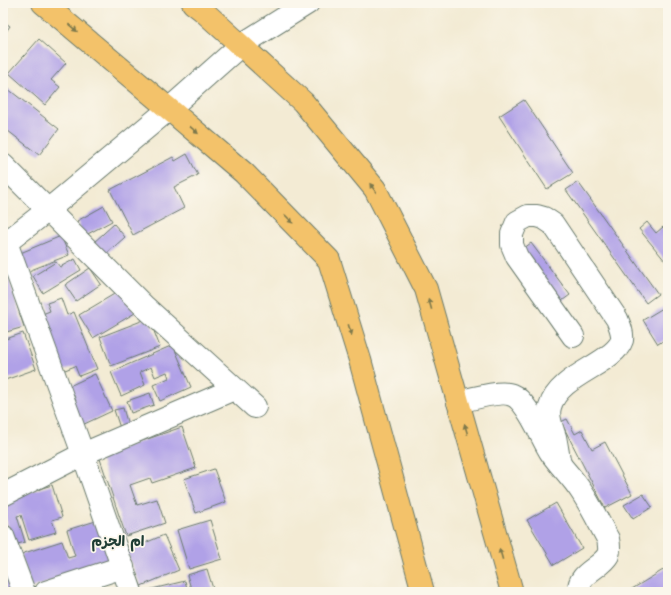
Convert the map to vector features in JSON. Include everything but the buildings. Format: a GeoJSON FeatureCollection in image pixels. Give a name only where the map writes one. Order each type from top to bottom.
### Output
{"type":"FeatureCollection","features":[{"type":"Feature","properties":{"kind":"main road"},"geometry":{"type":"LineString","coordinates":[[44,3],[244,173],[329,260],[360,360],[423,592]]}},
{"type":"Feature","properties":{"kind":"main road"},"geometry":{"type":"LineString","coordinates":[[193,3],[302,102],[375,189],[426,290],[512,592]]}},
{"type":"Feature","properties":{"kind":"street"},"geometry":{"type":"LineString","coordinates":[[131,592],[83,454],[4,243],[48,210],[169,109],[241,46],[308,3]]}},
{"type":"Feature","properties":{"kind":"street"},"geometry":{"type":"LineString","coordinates":[[3,165],[145,307],[255,407]]}},
{"type":"Feature","properties":{"kind":"street"},"geometry":{"type":"LineString","coordinates":[[560,464],[550,418],[552,401],[564,386],[607,358],[619,347],[622,339],[622,331],[617,319],[553,224],[544,218],[528,216],[517,222],[512,234],[512,245],[517,257],[573,336]]}},
{"type":"Feature","properties":{"kind":"street"},"geometry":{"type":"LineString","coordinates":[[3,495],[83,454],[234,389]]}},
{"type":"Feature","properties":{"kind":"street"},"geometry":{"type":"LineString","coordinates":[[458,402],[495,394],[511,394],[518,398],[526,408],[551,452],[581,490],[608,539],[609,547],[608,554],[602,562],[589,571],[582,579],[578,587],[579,592]]}},
{"type":"Feature","properties":{"kind":"street"},"geometry":{"type":"LineString","coordinates":[[3,536],[24,592]]}},
{"type":"Feature","properties":{"kind":"street"},"geometry":{"type":"LineString","coordinates":[[46,592],[123,567]]}},
{"type":"Feature","properties":{"kind":"district","name":"ام الجزم"},"geometry":{"type":"Point","coordinates":[118,540]}}]}
